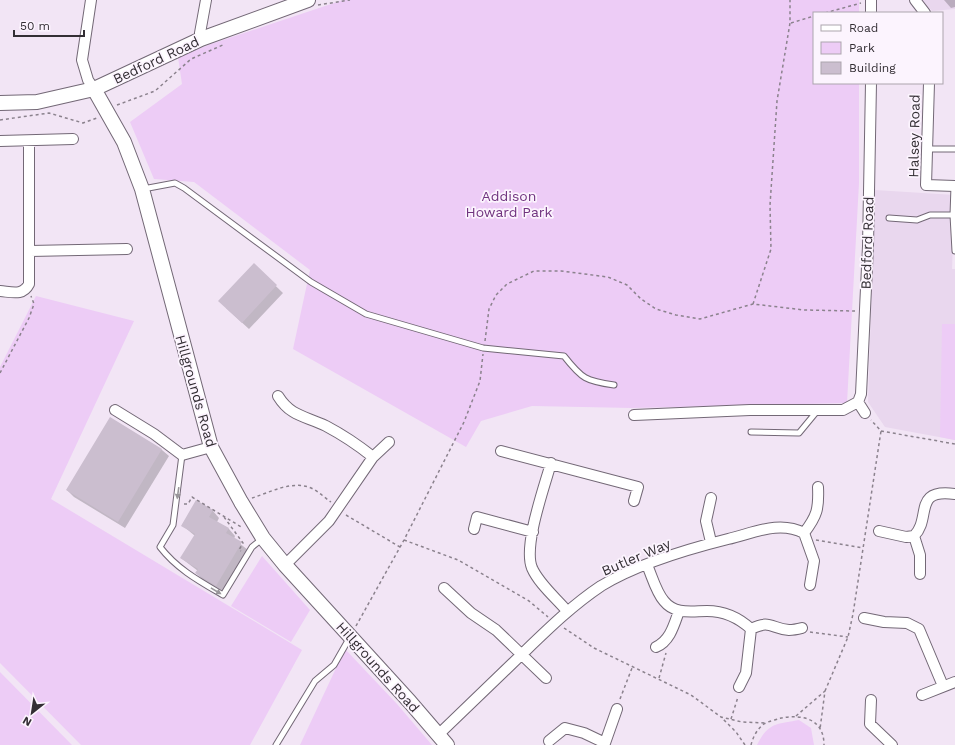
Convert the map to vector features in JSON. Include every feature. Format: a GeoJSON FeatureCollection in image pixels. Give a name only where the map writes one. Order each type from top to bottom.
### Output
{"type":"FeatureCollection","features":[{"type":"Feature","properties":{"kind":"street"},"geometry":{"type":"LineString","coordinates":[[91,0],[82,60],[88,80],[94,89]]}},
{"type":"Feature","properties":{"kind":"street"},"geometry":{"type":"LineString","coordinates":[[201,39],[200,33],[206,0]]}},
{"type":"Feature","properties":{"kind":"street","name":"Bedford Road"},"geometry":{"type":"LineString","coordinates":[[0,103],[37,102],[94,89],[201,39],[308,0]]}},
{"type":"Feature","properties":{"kind":"street"},"geometry":{"type":"LineString","coordinates":[[914,0],[924,12]]}},
{"type":"Feature","properties":{"kind":"street"},"geometry":{"type":"LineString","coordinates":[[867,1],[871,12]]}},
{"type":"Feature","properties":{"kind":"street","name":"Bedford Road"},"geometry":{"type":"LineString","coordinates":[[858,402],[861,394],[865,311],[871,84]]}},
{"type":"Feature","properties":{"kind":"street","name":"Halsey Road"},"geometry":{"type":"LineString","coordinates":[[929,84],[926,185],[954,186]]}},
{"type":"Feature","properties":{"kind":"street","name":"Hillgrounds Road"},"geometry":{"type":"LineString","coordinates":[[94,89],[124,142],[142,189],[211,447],[241,502],[263,538],[285,565],[443,740]]}},
{"type":"Feature","properties":{"kind":"street"},"geometry":{"type":"LineString","coordinates":[[0,141],[73,139]]}},
{"type":"Feature","properties":{"kind":"street"},"geometry":{"type":"LineString","coordinates":[[0,291],[20,293],[26,290],[30,284],[29,141]]}},
{"type":"Feature","properties":{"kind":"street"},"geometry":{"type":"LineString","coordinates":[[30,251],[127,249]]}},
{"type":"Feature","properties":{"kind":"street"},"geometry":{"type":"LineString","coordinates":[[278,396],[288,410],[349,439],[373,457]]}},
{"type":"Feature","properties":{"kind":"street"},"geometry":{"type":"LineString","coordinates":[[634,415],[750,410],[843,410],[858,402],[865,413]]}},
{"type":"Feature","properties":{"kind":"street"},"geometry":{"type":"LineString","coordinates":[[115,410],[154,434],[182,454],[211,447]]}},
{"type":"Feature","properties":{"kind":"street"},"geometry":{"type":"LineString","coordinates":[[285,565],[304,548],[339,509],[373,457],[389,442]]}},
{"type":"Feature","properties":{"kind":"street"},"geometry":{"type":"LineString","coordinates":[[501,451],[638,487],[634,501]]}},
{"type":"Feature","properties":{"kind":"street"},"geometry":{"type":"LineString","coordinates":[[551,464],[532,532],[529,555],[532,567],[537,576],[567,611]]}},
{"type":"Feature","properties":{"kind":"street"},"geometry":{"type":"LineString","coordinates":[[810,585],[814,561],[804,532],[815,517],[819,503],[818,488]]}},
{"type":"Feature","properties":{"kind":"street"},"geometry":{"type":"LineString","coordinates":[[920,574],[920,555],[914,536],[921,524],[922,510],[927,501],[934,495],[942,492],[955,494]]}},
{"type":"Feature","properties":{"kind":"street"},"geometry":{"type":"LineString","coordinates":[[711,498],[706,521],[711,542]]}},
{"type":"Feature","properties":{"kind":"street"},"geometry":{"type":"LineString","coordinates":[[474,529],[477,517],[532,532]]}},
{"type":"Feature","properties":{"kind":"street","name":"Butler Way"},"geometry":{"type":"LineString","coordinates":[[443,740],[522,653],[567,611],[602,586],[648,565],[711,542],[772,527],[784,526],[796,528],[804,532]]}},
{"type":"Feature","properties":{"kind":"street"},"geometry":{"type":"LineString","coordinates":[[879,531],[914,536]]}},
{"type":"Feature","properties":{"kind":"street"},"geometry":{"type":"LineString","coordinates":[[648,565],[664,601],[679,611],[691,612],[708,610],[728,614],[743,622],[751,630],[749,675],[740,687]]}},
{"type":"Feature","properties":{"kind":"street"},"geometry":{"type":"LineString","coordinates":[[444,588],[471,613],[496,630],[522,653],[546,678]]}},
{"type":"Feature","properties":{"kind":"street"},"geometry":{"type":"LineString","coordinates":[[662,646],[669,635],[679,611]]}},
{"type":"Feature","properties":{"kind":"street"},"geometry":{"type":"LineString","coordinates":[[864,618],[884,622],[908,623],[919,629],[944,686]]}},
{"type":"Feature","properties":{"kind":"street"},"geometry":{"type":"LineString","coordinates":[[751,630],[760,625],[769,624],[788,630],[802,628]]}},
{"type":"Feature","properties":{"kind":"street"},"geometry":{"type":"LineString","coordinates":[[922,695],[955,682]]}},
{"type":"Feature","properties":{"kind":"street"},"geometry":{"type":"LineString","coordinates":[[872,700],[870,724],[892,745]]}},
{"type":"Feature","properties":{"kind":"street"},"geometry":{"type":"LineString","coordinates":[[549,741],[565,728],[584,734],[604,744],[617,709]]}},
{"type":"Feature","properties":{"kind":"lane"},"geometry":{"type":"LineString","coordinates":[[927,149],[955,149]]}},
{"type":"Feature","properties":{"kind":"lane"},"geometry":{"type":"LineString","coordinates":[[142,189],[175,184],[184,188],[311,282],[366,314],[483,348],[564,356],[576,370],[591,382],[614,385]]}},
{"type":"Feature","properties":{"kind":"lane"},"geometry":{"type":"LineString","coordinates":[[954,186],[953,215],[955,251]]}},
{"type":"Feature","properties":{"kind":"lane"},"geometry":{"type":"LineString","coordinates":[[889,218],[917,220],[930,216],[953,215]]}},
{"type":"Feature","properties":{"kind":"lane"},"geometry":{"type":"LineString","coordinates":[[751,432],[799,434],[818,410]]}},
{"type":"Feature","properties":{"kind":"lane"},"geometry":{"type":"LineString","coordinates":[[182,454],[173,525],[160,547],[181,569],[223,595],[252,547],[263,538]]}},
{"type":"Feature","properties":{"kind":"lane"},"geometry":{"type":"LineString","coordinates":[[276,745],[315,682],[334,665],[350,636]]}},
{"type":"Feature","properties":{"kind":"path"},"geometry":{"type":"LineString","coordinates":[[329,2],[350,0]]}},
{"type":"Feature","properties":{"kind":"path"},"geometry":{"type":"LineString","coordinates":[[753,304],[771,249],[770,205],[777,101],[790,23],[790,0]]}},
{"type":"Feature","properties":{"kind":"path"},"geometry":{"type":"LineString","coordinates":[[828,12],[867,1]]}},
{"type":"Feature","properties":{"kind":"path"},"geometry":{"type":"LineString","coordinates":[[790,23],[813,16]]}},
{"type":"Feature","properties":{"kind":"path"},"geometry":{"type":"LineString","coordinates":[[116,105],[155,91],[191,59],[226,43]]}},
{"type":"Feature","properties":{"kind":"path"},"geometry":{"type":"LineString","coordinates":[[0,120],[49,113],[83,123],[100,117]]}},
{"type":"Feature","properties":{"kind":"path"},"geometry":{"type":"LineString","coordinates":[[350,636],[446,461],[473,402],[480,381],[489,309],[496,295],[506,284],[534,271],[561,271],[608,277],[627,284],[641,299],[656,309],[676,315],[700,319],[753,304],[804,310],[865,311]]}},
{"type":"Feature","properties":{"kind":"path"},"geometry":{"type":"LineString","coordinates":[[0,373],[34,304],[32,296],[26,290]]}},
{"type":"Feature","properties":{"kind":"path"},"geometry":{"type":"LineString","coordinates":[[865,413],[881,431],[955,444]]}},
{"type":"Feature","properties":{"kind":"path"},"geometry":{"type":"LineString","coordinates":[[824,745],[820,729],[825,691],[848,637],[881,431]]}},
{"type":"Feature","properties":{"kind":"path"},"geometry":{"type":"LineString","coordinates":[[241,502],[289,486],[303,485],[314,489],[346,515],[400,547]]}},
{"type":"Feature","properties":{"kind":"path"},"geometry":{"type":"LineString","coordinates":[[176,504],[188,504],[192,497],[246,530],[255,524]]}},
{"type":"Feature","properties":{"kind":"path"},"geometry":{"type":"LineString","coordinates":[[222,516],[243,543],[239,550],[248,555]]}},
{"type":"Feature","properties":{"kind":"path"},"geometry":{"type":"LineString","coordinates":[[804,532],[812,539],[863,548]]}},
{"type":"Feature","properties":{"kind":"path"},"geometry":{"type":"LineString","coordinates":[[802,628],[811,632],[848,637]]}},
{"type":"Feature","properties":{"kind":"path"},"geometry":{"type":"LineString","coordinates":[[659,678],[662,646]]}},
{"type":"Feature","properties":{"kind":"path"},"geometry":{"type":"LineString","coordinates":[[617,709],[632,668]]}},
{"type":"Feature","properties":{"kind":"path"},"geometry":{"type":"LineString","coordinates":[[731,719],[740,687]]}},
{"type":"Feature","properties":{"kind":"path"},"geometry":{"type":"LineString","coordinates":[[745,745],[736,732],[721,717],[765,723],[796,716],[825,691]]}},
{"type":"Feature","properties":{"kind":"path"},"geometry":{"type":"LineString","coordinates":[[796,716],[814,722],[820,729]]}},
{"type":"Feature","properties":{"kind":"path"},"geometry":{"type":"LineString","coordinates":[[750,745],[758,729],[765,723]]}},
{"type":"Feature","properties":{"kind":"shaded area"},"geometry":{"type":"Polygon","coordinates":[[[922,0],[955,0],[955,9],[932,11],[922,0]]]}},
{"type":"Feature","properties":{"kind":"shaded area"},"geometry":{"type":"Polygon","coordinates":[[[875,190],[955,195],[952,269],[955,269],[955,440],[885,427],[868,402],[875,190]]]}},
{"type":"Feature","properties":{"kind":"green space","name":"Addison Howard Park"},"geometry":{"type":"Polygon","coordinates":[[[343,0],[859,0],[859,12],[813,12],[813,84],[859,84],[859,183],[847,403],[632,408],[532,406],[481,421],[466,447],[293,349],[310,270],[194,182],[154,179],[130,122],[182,84],[178,57],[211,44],[343,0]]]}},
{"type":"Feature","properties":{"kind":"green space"},"geometry":{"type":"Polygon","coordinates":[[[36,296],[134,321],[51,499],[302,650],[250,745],[81,745],[0,663],[0,367],[36,296]]]}},
{"type":"Feature","properties":{"kind":"green space"},"geometry":{"type":"Polygon","coordinates":[[[942,324],[955,324],[955,440],[940,437],[942,324]]]}},
{"type":"Feature","properties":{"kind":"green space"},"geometry":{"type":"Polygon","coordinates":[[[262,556],[310,610],[291,642],[231,606],[262,556]]]}},
{"type":"Feature","properties":{"kind":"green space"},"geometry":{"type":"Polygon","coordinates":[[[345,649],[397,704],[432,745],[300,745],[345,649]]]}},
{"type":"Feature","properties":{"kind":"green space"},"geometry":{"type":"Polygon","coordinates":[[[0,672],[72,745],[0,745],[0,672]]]}},
{"type":"Feature","properties":{"kind":"green space"},"geometry":{"type":"Polygon","coordinates":[[[799,720],[811,728],[814,745],[757,745],[769,728],[784,722],[799,720]]]}},
{"type":"Feature","properties":{"kind":"building"},"geometry":{"type":"Polygon","coordinates":[[[254,263],[277,285],[242,323],[218,301],[254,263]]]}},
{"type":"Feature","properties":{"kind":"building"},"geometry":{"type":"Polygon","coordinates":[[[110,417],[162,449],[118,522],[66,490],[110,417]]]}},
{"type":"Feature","properties":{"kind":"building"},"geometry":{"type":"Polygon","coordinates":[[[196,500],[213,510],[209,517],[229,528],[226,533],[242,542],[216,586],[195,573],[198,569],[180,558],[195,534],[181,526],[196,500]]]}}]}
